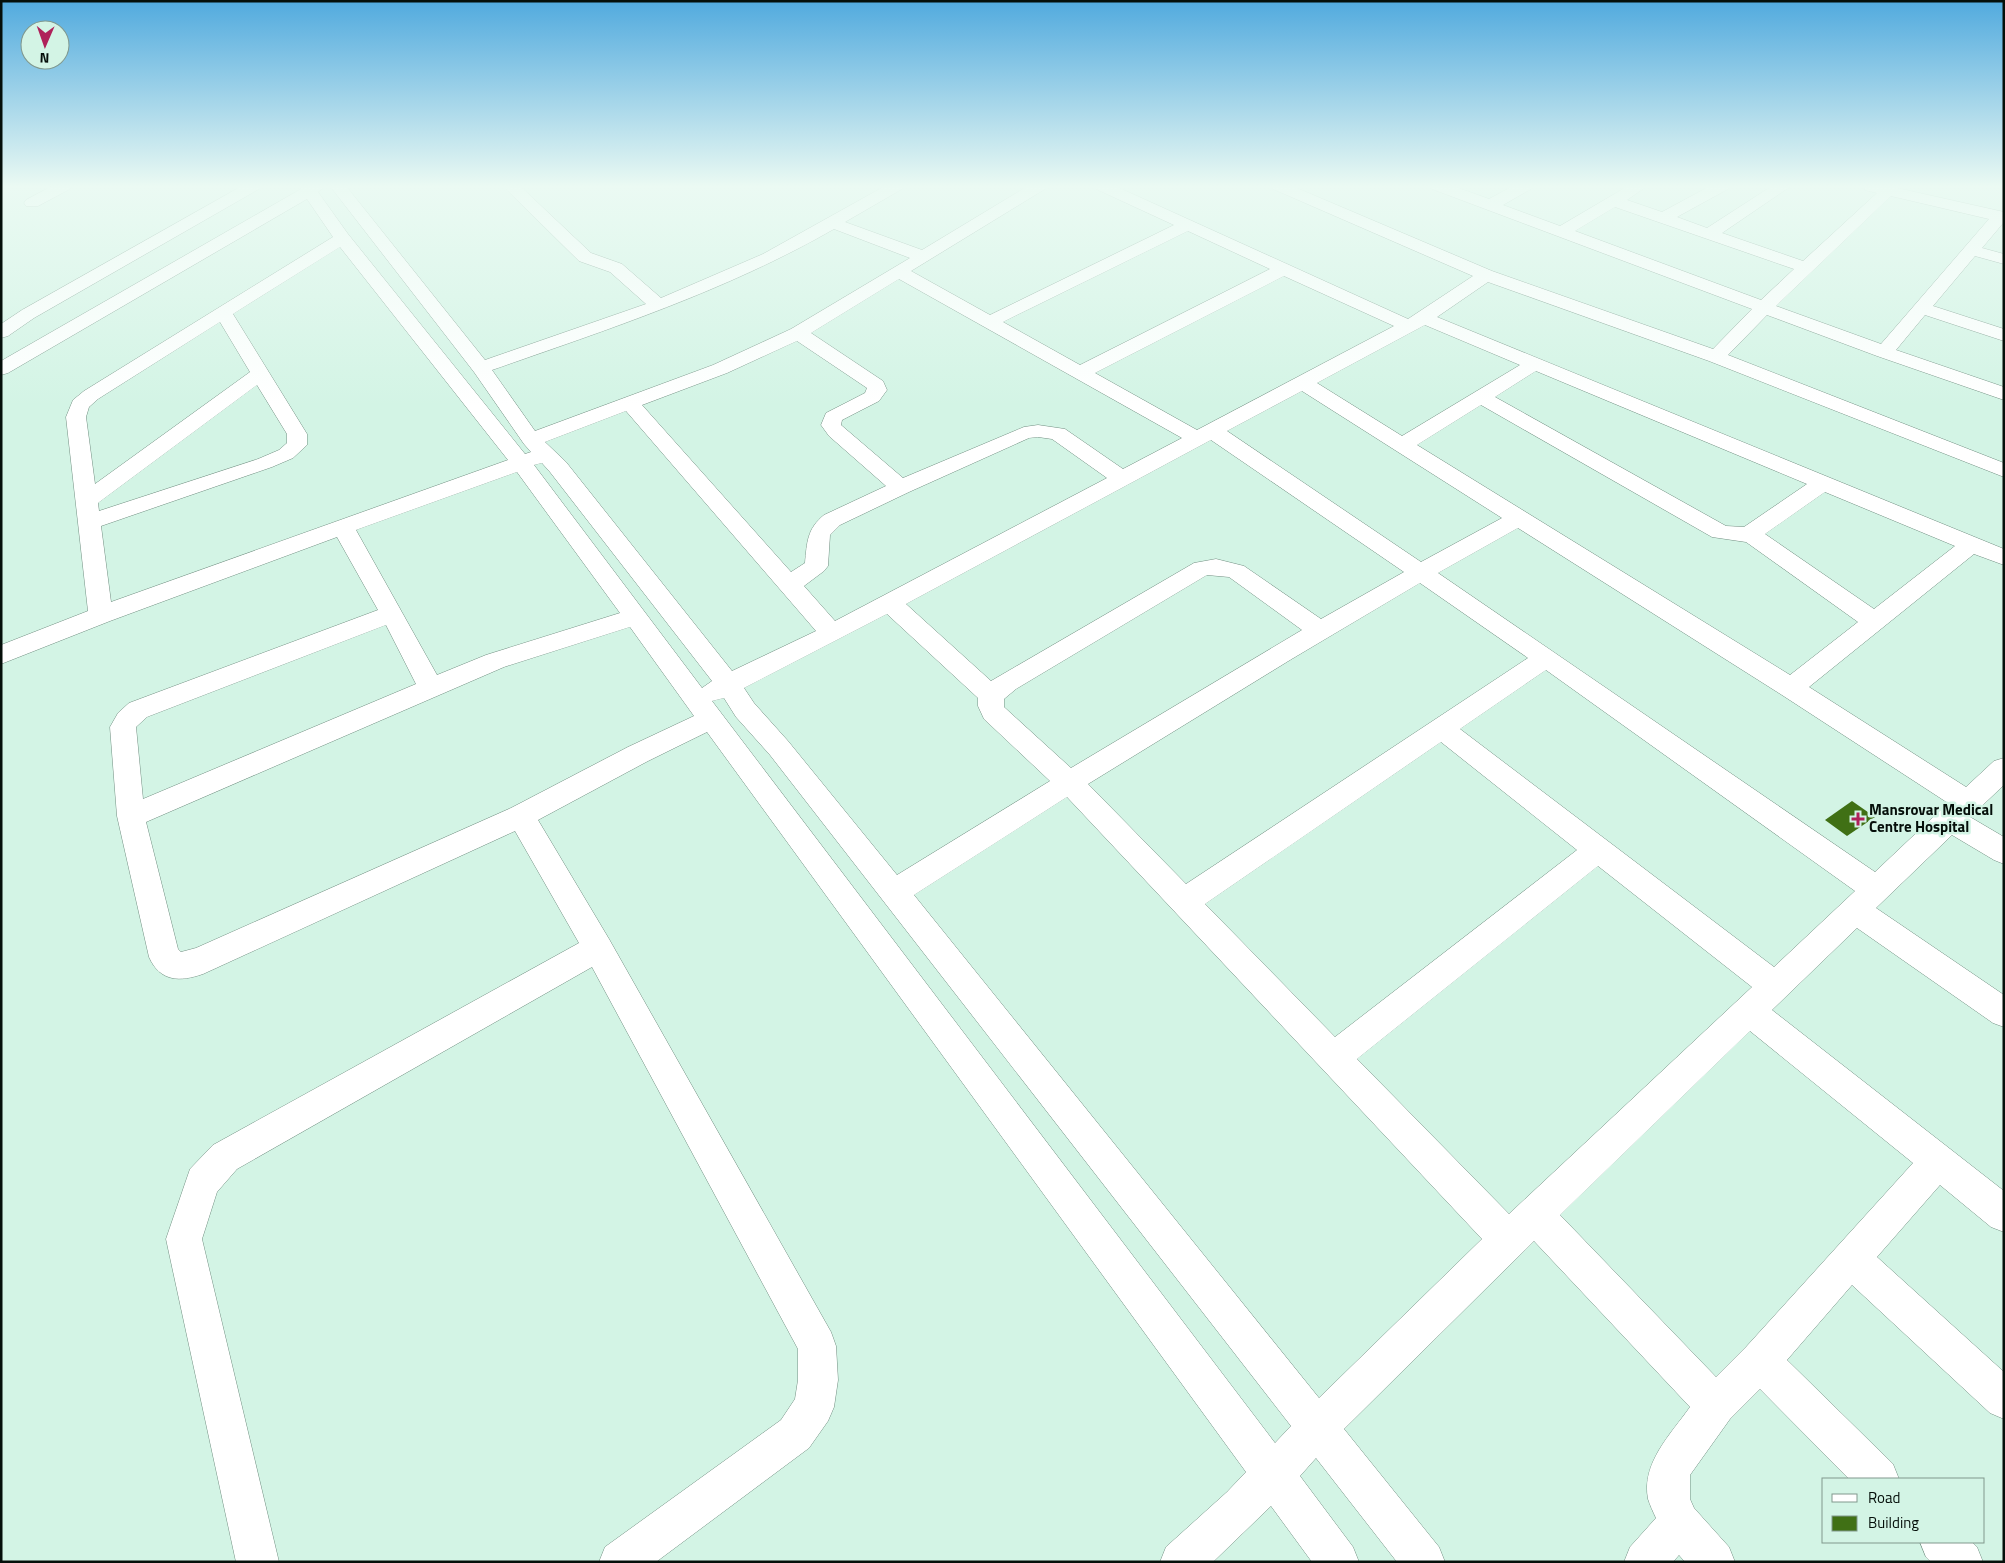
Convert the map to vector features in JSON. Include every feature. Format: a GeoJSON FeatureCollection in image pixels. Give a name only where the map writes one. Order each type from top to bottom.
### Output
{"type":"FeatureCollection","features":[{"type":"Feature","properties":{"kind":"street"},"geometry":{"type":"LineString","coordinates":[[1,316],[102,259]]}},
{"type":"Feature","properties":{"kind":"street"},"geometry":{"type":"LineString","coordinates":[[1,332],[28,314],[125,259]]}},
{"type":"Feature","properties":{"kind":"street"},"geometry":{"type":"LineString","coordinates":[[1,369],[190,259]]}},
{"type":"Feature","properties":{"kind":"street"},"geometry":{"type":"LineString","coordinates":[[101,615],[76,417],[77,408],[82,401],[309,259]]}},
{"type":"Feature","properties":{"kind":"street"},"geometry":{"type":"LineString","coordinates":[[361,259],[532,452],[558,467],[729,685],[745,710],[779,748],[894,892],[1424,1562]]}},
{"type":"Feature","properties":{"kind":"street"},"geometry":{"type":"LineString","coordinates":[[395,259],[481,368],[635,616],[1338,1562]]}},
{"type":"Feature","properties":{"kind":"street"},"geometry":{"type":"LineString","coordinates":[[590,259],[616,268],[658,305]]}},
{"type":"Feature","properties":{"kind":"street"},"geometry":{"type":"LineString","coordinates":[[481,368],[658,305],[765,259]]}},
{"type":"Feature","properties":{"kind":"street"},"geometry":{"type":"LineString","coordinates":[[1,655],[101,615],[343,527],[532,452],[629,403],[720,369],[798,333],[921,259]]}},
{"type":"Feature","properties":{"kind":"street"},"geometry":{"type":"LineString","coordinates":[[990,322],[1119,259]]}},
{"type":"Feature","properties":{"kind":"street"},"geometry":{"type":"LineString","coordinates":[[1262,259],[1416,322],[1535,364],[2004,558]]}},
{"type":"Feature","properties":{"kind":"street"},"geometry":{"type":"LineString","coordinates":[[1449,259],[1486,275],[1716,357],[2004,471]]}},
{"type":"Feature","properties":{"kind":"street"},"geometry":{"type":"LineString","coordinates":[[1636,259],[1884,352],[2004,394]]}},
{"type":"Feature","properties":{"kind":"street"},"geometry":{"type":"LineString","coordinates":[[1780,259],[1806,268]]}},
{"type":"Feature","properties":{"kind":"street"},"geometry":{"type":"LineString","coordinates":[[1716,357],[1765,306],[1816,259]]}},
{"type":"Feature","properties":{"kind":"street"},"geometry":{"type":"LineString","coordinates":[[1884,352],[1963,259]]}},
{"type":"Feature","properties":{"kind":"street"},"geometry":{"type":"LineString","coordinates":[[1080,373],[1284,269]]}},
{"type":"Feature","properties":{"kind":"street"},"geometry":{"type":"LineString","coordinates":[[900,272],[1080,373],[1204,434],[1420,572],[1546,658],[1866,899],[2004,1013]]}},
{"type":"Feature","properties":{"kind":"street"},"geometry":{"type":"LineString","coordinates":[[392,614],[138,710],[127,720],[123,727],[130,816],[164,957],[176,966],[192,964],[207,958],[520,816],[638,754],[704,709],[729,685],[832,633],[1416,322],[1486,275]]}},
{"type":"Feature","properties":{"kind":"street"},"geometry":{"type":"LineString","coordinates":[[1922,308],[2004,336]]}},
{"type":"Feature","properties":{"kind":"street"},"geometry":{"type":"LineString","coordinates":[[90,522],[265,463],[286,454],[297,445],[297,434],[224,312]]}},
{"type":"Feature","properties":{"kind":"street"},"geometry":{"type":"LineString","coordinates":[[798,333],[876,385],[877,390],[872,397],[832,417],[831,424],[836,432],[902,487]]}},
{"type":"Feature","properties":{"kind":"street"},"geometry":{"type":"LineString","coordinates":[[1402,445],[1535,364]]}},
{"type":"Feature","properties":{"kind":"street"},"geometry":{"type":"LineString","coordinates":[[87,500],[260,374]]}},
{"type":"Feature","properties":{"kind":"street"},"geometry":{"type":"LineString","coordinates":[[1301,382],[1792,688],[1959,811],[2004,852]]}},
{"type":"Feature","properties":{"kind":"street"},"geometry":{"type":"LineString","coordinates":[[1481,396],[1720,532],[1739,535],[1750,534],[1823,483]]}},
{"type":"Feature","properties":{"kind":"street"},"geometry":{"type":"LineString","coordinates":[[629,403],[832,633]]}},
{"type":"Feature","properties":{"kind":"street"},"geometry":{"type":"LineString","coordinates":[[788,585],[816,566],[816,553],[820,532],[822,527],[832,520],[1024,433],[1038,431],[1058,433],[1121,478]]}},
{"type":"Feature","properties":{"kind":"street"},"geometry":{"type":"LineString","coordinates":[[894,892],[1068,781],[1420,572],[1518,518]]}},
{"type":"Feature","properties":{"kind":"street"},"geometry":{"type":"LineString","coordinates":[[343,527],[431,688]]}},
{"type":"Feature","properties":{"kind":"street"},"geometry":{"type":"LineString","coordinates":[[1750,534],[1875,622]]}},
{"type":"Feature","properties":{"kind":"street"},"geometry":{"type":"LineString","coordinates":[[1792,688],[1972,544]]}},
{"type":"Feature","properties":{"kind":"street"},"geometry":{"type":"LineString","coordinates":[[1320,631],[1236,571],[1216,567],[1202,568],[1006,682],[991,695],[989,703],[993,712],[1068,781],[1334,1057],[1716,1405]]}},
{"type":"Feature","properties":{"kind":"street"},"geometry":{"type":"LineString","coordinates":[[889,602],[991,695]]}},
{"type":"Feature","properties":{"kind":"street"},"geometry":{"type":"LineString","coordinates":[[130,816],[495,661],[635,616]]}},
{"type":"Feature","properties":{"kind":"street"},"geometry":{"type":"LineString","coordinates":[[1185,902],[1546,658]]}},
{"type":"Feature","properties":{"kind":"street"},"geometry":{"type":"LineString","coordinates":[[1442,729],[1774,986]]}},
{"type":"Feature","properties":{"kind":"street"},"geometry":{"type":"LineString","coordinates":[[1181,1562],[1274,1476],[1318,1427],[1521,1227],[2004,768]]}},
{"type":"Feature","properties":{"kind":"street"},"geometry":{"type":"LineString","coordinates":[[520,816],[598,948],[817,1346],[818,1380],[814,1407],[795,1434],[620,1562]]}},
{"type":"Feature","properties":{"kind":"street"},"geometry":{"type":"LineString","coordinates":[[1334,1057],[1598,850]]}},
{"type":"Feature","properties":{"kind":"street"},"geometry":{"type":"LineString","coordinates":[[258,1562],[184,1239],[203,1182],[225,1157],[598,948]]}},
{"type":"Feature","properties":{"kind":"street"},"geometry":{"type":"LineString","coordinates":[[1749,1011],[2004,1214]]}},
{"type":"Feature","properties":{"kind":"street"},"geometry":{"type":"LineString","coordinates":[[1714,1562],[1679,1523],[1669,1499],[1670,1469],[1716,1405],[1760,1361],[1938,1161]]}},
{"type":"Feature","properties":{"kind":"street"},"geometry":{"type":"LineString","coordinates":[[1850,1258],[2004,1399]]}},
{"type":"Feature","properties":{"kind":"street"},"geometry":{"type":"LineString","coordinates":[[1760,1361],[1877,1478]]}},
{"type":"Feature","properties":{"kind":"street"},"geometry":{"type":"LineString","coordinates":[[1645,1562],[1679,1523]]}},
{"type":"Feature","properties":{"kind":"street"},"geometry":{"type":"LineString","coordinates":[[1942,1543],[1962,1562]]}},
{"type":"Feature","properties":{"kind":"building"},"geometry":{"type":"Polygon","coordinates":[[[1852,801],[1875,817],[1847,836],[1825,820],[1852,801]]]}},
{"type":"Feature","properties":{"kind":"place","name":"Mansrovar Medical Centre Hospital"},"geometry":{"type":"Point","coordinates":[1858,819]}}]}
